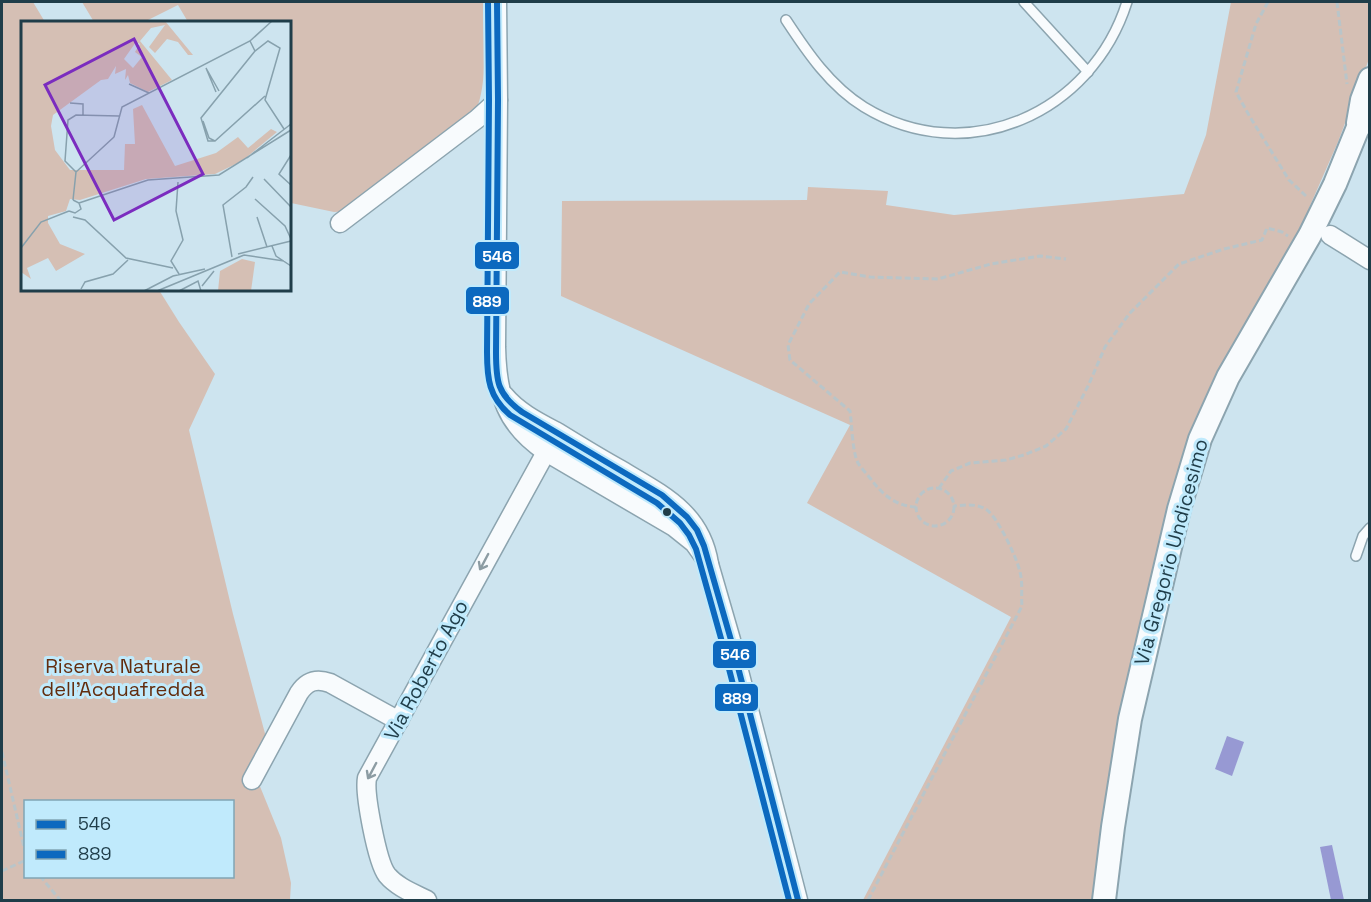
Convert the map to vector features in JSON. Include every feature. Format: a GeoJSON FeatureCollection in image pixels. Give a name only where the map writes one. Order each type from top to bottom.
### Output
{"type":"FeatureCollection","features":[{"type":"Feature","properties":{"kind":"street"},"geometry":{"type":"LineString","coordinates":[[497,2],[496,347],[497,371],[504,403],[513,422],[546,452],[674,527],[694,543],[709,564]]}},
{"type":"Feature","properties":{"kind":"street","name":"Via Gregorio Undicesimo"},"geometry":{"type":"LineString","coordinates":[[1104,900],[1130,719],[1176,520],[1197,446],[1228,377],[1319,218],[1356,130],[1362,100],[1370,79]]}},
{"type":"Feature","properties":{"kind":"street"},"geometry":{"type":"LineString","coordinates":[[340,224],[471,124],[498,100]]}},
{"type":"Feature","properties":{"kind":"street","name":"Via Gregorio Undicesimo"},"geometry":{"type":"LineString","coordinates":[[1356,130],[1370,109]]}},
{"type":"Feature","properties":{"kind":"street"},"geometry":{"type":"LineString","coordinates":[[1330,235],[1370,260]]}},
{"type":"Feature","properties":{"kind":"street"},"geometry":{"type":"LineString","coordinates":[[501,393],[535,420],[671,501],[700,534],[706,547],[731,640],[798,900]]}},
{"type":"Feature","properties":{"kind":"street","name":"Via Roberto Ago"},"geometry":{"type":"LineString","coordinates":[[427,900],[397,884],[386,874],[382,866],[366,791],[367,778],[557,432]]}},
{"type":"Feature","properties":{"kind":"street"},"geometry":{"type":"LineString","coordinates":[[252,780],[299,693],[313,681],[330,683],[399,721]]}},
{"type":"Feature","properties":{"kind":"lane"},"geometry":{"type":"LineString","coordinates":[[1024,2],[1088,72]]}},
{"type":"Feature","properties":{"kind":"lane"},"geometry":{"type":"LineString","coordinates":[[786,20],[817,64],[855,101],[888,119],[918,128],[962,133],[981,131],[1019,121],[1056,102],[1088,72],[1112,38],[1127,2]]}},
{"type":"Feature","properties":{"kind":"lane"},"geometry":{"type":"LineString","coordinates":[[1356,556],[1363,537],[1370,528]]}},
{"type":"Feature","properties":{"kind":"path"},"geometry":{"type":"LineString","coordinates":[[1268,2],[1256,24],[1236,92],[1289,180],[1308,198]]}},
{"type":"Feature","properties":{"kind":"path"},"geometry":{"type":"LineString","coordinates":[[1337,2],[1348,93]]}},
{"type":"Feature","properties":{"kind":"path"},"geometry":{"type":"LineString","coordinates":[[939,488],[951,471],[970,463],[1006,460],[1024,455],[1046,446],[1066,429],[1105,347],[1129,314],[1179,264],[1224,249],[1262,240],[1267,228],[1282,232],[1293,239]]}},
{"type":"Feature","properties":{"kind":"path"},"geometry":{"type":"LineString","coordinates":[[916,507],[906,507],[894,502],[875,485],[858,462],[855,454],[850,411],[790,360],[788,345],[809,304],[840,272],[870,277],[938,279],[991,264],[1040,256],[1066,259]]}},
{"type":"Feature","properties":{"kind":"path"},"geometry":{"type":"LineString","coordinates":[[939,488],[950,495],[954,512],[947,522],[936,526],[924,522],[916,507],[923,492],[939,488]]}},
{"type":"Feature","properties":{"kind":"path"},"geometry":{"type":"LineString","coordinates":[[868,900],[1022,606],[1020,572],[1009,543],[998,523],[987,510],[972,504],[954,506]]}},
{"type":"Feature","properties":{"kind":"path"},"geometry":{"type":"LineString","coordinates":[[2,752],[24,849]]}},
{"type":"Feature","properties":{"kind":"path"},"geometry":{"type":"LineString","coordinates":[[2,870],[24,859]]}},
{"type":"Feature","properties":{"kind":"path"},"geometry":{"type":"LineString","coordinates":[[42,878],[60,900]]}},
{"type":"Feature","properties":{"kind":"green space","name":"Riserva Naturale dell'Acquafredda"},"geometry":{"type":"Polygon","coordinates":[[[2,2],[33,2],[44,21],[21,21],[21,291],[160,291],[215,374],[189,430],[233,614],[267,741],[259,784],[281,838],[291,883],[290,900],[2,900],[2,2]]]}},
{"type":"Feature","properties":{"kind":"green space"},"geometry":{"type":"Polygon","coordinates":[[[82,2],[483,2],[484,68],[481,93],[478,105],[468,121],[349,211],[334,212],[291,203],[291,21],[187,21],[178,5],[146,21],[93,21],[82,2]]]}},
{"type":"Feature","properties":{"kind":"green space"},"geometry":{"type":"Polygon","coordinates":[[[1231,2],[1369,2],[1369,59],[1338,142],[1309,208],[1303,232],[1206,406],[1176,480],[1147,603],[1096,900],[863,900],[1011,617],[807,503],[850,425],[561,296],[562,201],[807,200],[808,187],[888,191],[886,205],[954,215],[1184,194],[1206,135],[1231,2]]]}},
{"type":"Feature","properties":{"kind":"water"},"geometry":{"type":"Polygon","coordinates":[[[1227,736],[1244,742],[1232,776],[1215,769],[1227,736]]]}},
{"type":"Feature","properties":{"kind":"water"},"geometry":{"type":"Polygon","coordinates":[[[1332,845],[1344,900],[1331,900],[1320,847],[1332,845]]]}},
{"type":"Feature","properties":{"kind":"transit line","name":"889"},"geometry":{"type":"LineString","coordinates":[[488,2],[487,352],[493,394],[510,415],[657,503],[680,523],[689,535],[696,549],[722,642],[789,900]]}},
{"type":"Feature","properties":{"kind":"transit line","name":"546"},"geometry":{"type":"LineString","coordinates":[[497,2],[496,352],[500,386],[507,399],[522,412],[662,495],[687,517],[697,530],[704,546],[731,640],[798,900]]}}]}
